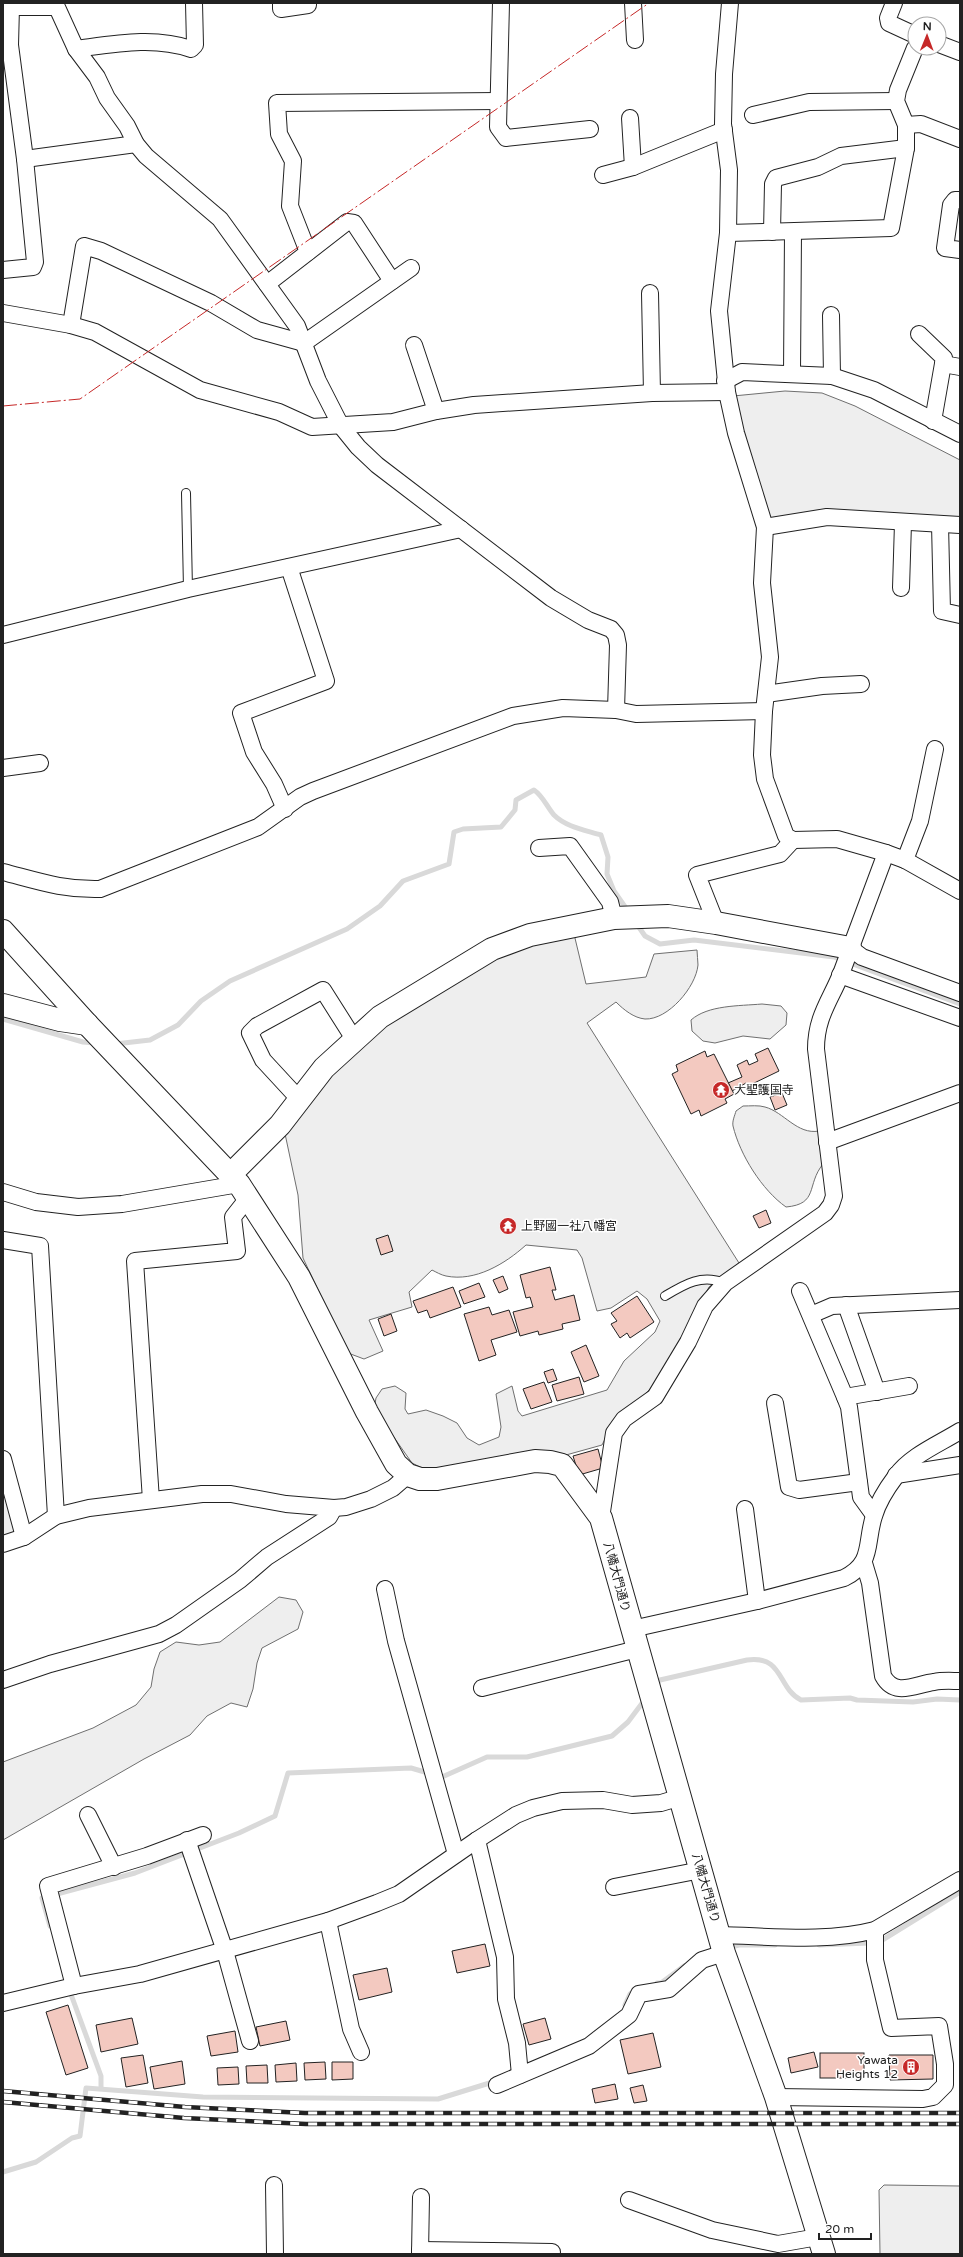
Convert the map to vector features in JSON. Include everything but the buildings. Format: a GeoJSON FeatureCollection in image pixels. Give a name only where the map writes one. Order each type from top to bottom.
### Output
{"type":"FeatureCollection","features":[{"type":"Feature","properties":{"kind":"street"},"geometry":{"type":"LineString","coordinates":[[76,49],[135,42],[172,43],[191,49],[195,45],[194,3]]}},
{"type":"Feature","properties":{"kind":"street"},"geometry":{"type":"LineString","coordinates":[[281,3],[281,8],[308,5]]}},
{"type":"Feature","properties":{"kind":"street"},"geometry":{"type":"LineString","coordinates":[[501,3],[498,127],[506,138],[590,129]]}},
{"type":"Feature","properties":{"kind":"street"},"geometry":{"type":"LineString","coordinates":[[635,3],[635,40]]}},
{"type":"Feature","properties":{"kind":"street"},"geometry":{"type":"LineString","coordinates":[[730,3],[724,74],[724,130],[729,170],[728,234],[719,311],[726,386],[736,433],[764,527],[762,582],[770,657],[764,711],[762,755],[765,779],[786,836],[793,840],[837,839],[886,853],[905,860],[960,891]]}},
{"type":"Feature","properties":{"kind":"street"},"geometry":{"type":"LineString","coordinates":[[894,3],[888,18],[889,23],[907,31]]}},
{"type":"Feature","properties":{"kind":"street"},"geometry":{"type":"LineString","coordinates":[[3,270],[33,267],[35,262],[25,159],[10,45],[7,7],[55,5],[76,49],[97,78],[107,98],[127,126],[136,144],[146,156],[220,219],[297,326],[318,380],[341,426],[358,447],[377,465],[552,598],[588,620],[611,629],[616,635],[618,645],[616,710]]}},
{"type":"Feature","properties":{"kind":"street"},"geometry":{"type":"LineString","coordinates":[[947,47],[960,52]]}},
{"type":"Feature","properties":{"kind":"street"},"geometry":{"type":"LineString","coordinates":[[728,234],[891,228],[906,148],[906,125],[896,101],[898,90],[912,56]]}},
{"type":"Feature","properties":{"kind":"street"},"geometry":{"type":"LineString","coordinates":[[308,252],[290,206],[293,161],[279,134],[278,103],[498,101]]}},
{"type":"Feature","properties":{"kind":"street"},"geometry":{"type":"LineString","coordinates":[[753,115],[809,102],[896,101]]}},
{"type":"Feature","properties":{"kind":"street"},"geometry":{"type":"LineString","coordinates":[[630,118],[633,167]]}},
{"type":"Feature","properties":{"kind":"street"},"geometry":{"type":"LineString","coordinates":[[906,125],[921,124],[960,139]]}},
{"type":"Feature","properties":{"kind":"street"},"geometry":{"type":"LineString","coordinates":[[603,175],[633,167],[724,130]]}},
{"type":"Feature","properties":{"kind":"street"},"geometry":{"type":"LineString","coordinates":[[25,159],[136,144]]}},
{"type":"Feature","properties":{"kind":"street"},"geometry":{"type":"LineString","coordinates":[[772,232],[773,184],[776,178],[818,167],[841,156],[906,148]]}},
{"type":"Feature","properties":{"kind":"street"},"geometry":{"type":"LineString","coordinates":[[960,200],[955,200],[950,205],[945,248],[960,250]]}},
{"type":"Feature","properties":{"kind":"street"},"geometry":{"type":"LineString","coordinates":[[267,284],[347,222],[354,223],[392,281]]}},
{"type":"Feature","properties":{"kind":"street"},"geometry":{"type":"LineString","coordinates":[[792,374],[793,232]]}},
{"type":"Feature","properties":{"kind":"street"},"geometry":{"type":"LineString","coordinates":[[71,325],[84,246],[101,251],[211,303],[257,330],[304,343]]}},
{"type":"Feature","properties":{"kind":"street"},"geometry":{"type":"LineString","coordinates":[[304,343],[411,268]]}},
{"type":"Feature","properties":{"kind":"street"},"geometry":{"type":"LineString","coordinates":[[650,293],[652,393]]}},
{"type":"Feature","properties":{"kind":"street"},"geometry":{"type":"LineString","coordinates":[[3,313],[71,325],[95,332],[200,390],[279,412],[312,426],[341,426],[393,422],[436,411],[474,405],[652,393],[726,386],[742,372],[832,376],[874,390],[960,434]]}},
{"type":"Feature","properties":{"kind":"street"},"geometry":{"type":"LineString","coordinates":[[831,315],[832,376]]}},
{"type":"Feature","properties":{"kind":"street"},"geometry":{"type":"LineString","coordinates":[[919,334],[944,358],[933,421]]}},
{"type":"Feature","properties":{"kind":"street"},"geometry":{"type":"LineString","coordinates":[[414,345],[436,411]]}},
{"type":"Feature","properties":{"kind":"street"},"geometry":{"type":"LineString","coordinates":[[943,364],[960,367]]}},
{"type":"Feature","properties":{"kind":"street"},"geometry":{"type":"LineString","coordinates":[[764,527],[827,517],[903,523],[960,525]]}},
{"type":"Feature","properties":{"kind":"street"},"geometry":{"type":"LineString","coordinates":[[901,588],[903,523]]}},
{"type":"Feature","properties":{"kind":"street"},"geometry":{"type":"LineString","coordinates":[[940,524],[942,611],[960,615]]}},
{"type":"Feature","properties":{"kind":"street"},"geometry":{"type":"LineString","coordinates":[[3,635],[188,589],[461,529]]}},
{"type":"Feature","properties":{"kind":"street"},"geometry":{"type":"LineString","coordinates":[[285,809],[274,784],[254,752],[241,713],[326,681],[289,567]]}},
{"type":"Feature","properties":{"kind":"street"},"geometry":{"type":"LineString","coordinates":[[766,694],[822,686],[861,684]]}},
{"type":"Feature","properties":{"kind":"street"},"geometry":{"type":"LineString","coordinates":[[3,872],[62,888],[78,890],[100,889],[258,827],[300,797],[313,791],[513,716],[563,708],[616,710],[636,714],[764,711]]}},
{"type":"Feature","properties":{"kind":"street"},"geometry":{"type":"LineString","coordinates":[[905,860],[920,821],[935,749]]}},
{"type":"Feature","properties":{"kind":"street"},"geometry":{"type":"LineString","coordinates":[[3,768],[40,763]]}},
{"type":"Feature","properties":{"kind":"street"},"geometry":{"type":"LineString","coordinates":[[716,923],[697,875],[780,854],[793,840]]}},
{"type":"Feature","properties":{"kind":"street"},"geometry":{"type":"LineString","coordinates":[[539,848],[570,846],[610,902],[614,918]]}},
{"type":"Feature","properties":{"kind":"street"},"geometry":{"type":"LineString","coordinates":[[601,1518],[614,1433],[624,1419],[655,1397],[688,1342],[705,1306],[725,1283],[824,1213],[831,1205],[834,1196],[816,1032],[822,1014],[840,975],[886,853]]}},
{"type":"Feature","properties":{"kind":"street"},"geometry":{"type":"LineString","coordinates":[[151,1500],[135,1261],[237,1251],[233,1217],[239,1186],[280,1125],[324,1068],[380,1016],[492,949],[530,934],[614,918],[668,916],[716,923],[850,948],[862,957],[960,993]]}},
{"type":"Feature","properties":{"kind":"street"},"geometry":{"type":"LineString","coordinates":[[3,931],[87,1024],[239,1186],[299,1277],[367,1412],[396,1464],[408,1475],[420,1479],[437,1479],[535,1461],[550,1462],[562,1465],[601,1518]]}},
{"type":"Feature","properties":{"kind":"street"},"geometry":{"type":"LineString","coordinates":[[840,975],[960,1018]]}},
{"type":"Feature","properties":{"kind":"street"},"geometry":{"type":"LineString","coordinates":[[299,1099],[263,1060],[250,1033],[257,1026],[323,990],[354,1039]]}},
{"type":"Feature","properties":{"kind":"street"},"geometry":{"type":"LineString","coordinates":[[3,1005],[60,1020],[87,1024]]}},
{"type":"Feature","properties":{"kind":"street"},"geometry":{"type":"LineString","coordinates":[[827,1142],[960,1093]]}},
{"type":"Feature","properties":{"kind":"street"},"geometry":{"type":"LineString","coordinates":[[3,1192],[36,1202],[78,1207],[122,1204],[239,1186]]}},
{"type":"Feature","properties":{"kind":"street"},"geometry":{"type":"LineString","coordinates":[[3,1240],[40,1246],[56,1516]]}},
{"type":"Feature","properties":{"kind":"street"},"geometry":{"type":"LineString","coordinates":[[800,1292],[846,1397],[849,1407],[861,1497],[874,1515]]}},
{"type":"Feature","properties":{"kind":"street"},"geometry":{"type":"LineString","coordinates":[[811,1315],[832,1306],[960,1300]]}},
{"type":"Feature","properties":{"kind":"street"},"geometry":{"type":"LineString","coordinates":[[846,1305],[878,1392]]}},
{"type":"Feature","properties":{"kind":"street"},"geometry":{"type":"LineString","coordinates":[[846,1397],[909,1386]]}},
{"type":"Feature","properties":{"kind":"street"},"geometry":{"type":"LineString","coordinates":[[775,1403],[789,1487],[799,1490],[859,1482]]}},
{"type":"Feature","properties":{"kind":"street"},"geometry":{"type":"LineString","coordinates":[[482,1688],[756,1601],[844,1578],[859,1570],[864,1563],[874,1515],[896,1475],[906,1464],[960,1431]]}},
{"type":"Feature","properties":{"kind":"street"},"geometry":{"type":"LineString","coordinates":[[3,1459],[24,1537]]}},
{"type":"Feature","properties":{"kind":"street"},"geometry":{"type":"LineString","coordinates":[[896,1475],[960,1465]]}},
{"type":"Feature","properties":{"kind":"street"},"geometry":{"type":"LineString","coordinates":[[3,1544],[24,1537],[56,1516],[89,1508],[202,1494],[231,1494],[286,1504],[334,1508],[346,1507],[371,1499],[393,1488],[408,1475]]}},
{"type":"Feature","properties":{"kind":"street"},"geometry":{"type":"LineString","coordinates":[[3,1680],[50,1664],[141,1640],[176,1625],[240,1580],[267,1557],[329,1517],[334,1508]]}},
{"type":"Feature","properties":{"kind":"street"},"geometry":{"type":"LineString","coordinates":[[745,1508],[756,1601]]}},
{"type":"Feature","properties":{"kind":"street","name":"八幡大門通り"},"geometry":{"type":"LineString","coordinates":[[601,1518],[634,1639],[681,1797],[722,1944],[776,2097],[821,2245]]}},
{"type":"Feature","properties":{"kind":"street"},"geometry":{"type":"LineString","coordinates":[[864,1563],[870,1583],[883,1676],[887,1683],[902,1689],[935,1682],[960,1681]]}},
{"type":"Feature","properties":{"kind":"street"},"geometry":{"type":"LineString","coordinates":[[385,1589],[396,1641],[456,1854]]}},
{"type":"Feature","properties":{"kind":"street"},"geometry":{"type":"LineString","coordinates":[[3,2003],[74,1986],[140,1974],[328,1921],[399,1894],[477,1840],[516,1815],[533,1808],[562,1801],[603,1800],[632,1806],[661,1803],[681,1797]]}},
{"type":"Feature","properties":{"kind":"street"},"geometry":{"type":"LineString","coordinates":[[88,1815],[114,1867]]}},
{"type":"Feature","properties":{"kind":"street"},"geometry":{"type":"LineString","coordinates":[[74,1986],[48,1886],[114,1867],[203,1834]]}},
{"type":"Feature","properties":{"kind":"street"},"geometry":{"type":"LineString","coordinates":[[187,1840],[225,1951],[250,2042]]}},
{"type":"Feature","properties":{"kind":"street"},"geometry":{"type":"LineString","coordinates":[[477,1840],[504,1957],[506,1999],[517,2043],[520,2075]]}},
{"type":"Feature","properties":{"kind":"street"},"geometry":{"type":"LineString","coordinates":[[614,1887],[701,1870]]}},
{"type":"Feature","properties":{"kind":"street"},"geometry":{"type":"LineString","coordinates":[[497,2085],[589,2046],[628,2015],[638,1994],[669,1989],[722,1944],[834,1937],[875,1930],[960,1880]]}},
{"type":"Feature","properties":{"kind":"street"},"geometry":{"type":"LineString","coordinates":[[328,1921],[351,2029],[361,2052]]}},
{"type":"Feature","properties":{"kind":"street"},"geometry":{"type":"LineString","coordinates":[[776,2097],[923,2099],[933,2097],[945,2085],[945,2064],[939,2026],[891,2028],[875,1960],[875,1930]]}},
{"type":"Feature","properties":{"kind":"street"},"geometry":{"type":"LineString","coordinates":[[274,2185],[275,2254]]}},
{"type":"Feature","properties":{"kind":"street"},"geometry":{"type":"LineString","coordinates":[[421,2197],[420,2252],[552,2252]]}},
{"type":"Feature","properties":{"kind":"street"},"geometry":{"type":"LineString","coordinates":[[629,2200],[712,2230],[778,2244],[821,2245]]}},
{"type":"Feature","properties":{"kind":"lane"},"geometry":{"type":"LineString","coordinates":[[186,493],[188,589]]}},
{"type":"Feature","properties":{"kind":"lane"},"geometry":{"type":"LineString","coordinates":[[665,1296],[689,1281],[699,1279],[716,1280],[725,1283]]}},
{"type":"Feature","properties":{"kind":"shaded area"},"geometry":{"type":"Polygon","coordinates":[[[785,391],[822,393],[855,406],[960,460],[960,522],[768,519],[733,396],[785,391]]]}},
{"type":"Feature","properties":{"kind":"shaded area","name":"上野國一社八幡宮"},"geometry":{"type":"Polygon","coordinates":[[[574,934],[586,984],[646,977],[654,954],[697,950],[698,965],[692,983],[679,1001],[663,1014],[654,1018],[645,1019],[637,1017],[622,1008],[616,1002],[587,1023],[739,1263],[709,1287],[682,1340],[653,1386],[610,1429],[602,1445],[566,1455],[535,1451],[437,1468],[422,1468],[412,1463],[374,1409],[376,1398],[382,1389],[395,1386],[406,1393],[405,1409],[408,1414],[426,1410],[443,1416],[457,1423],[467,1438],[479,1445],[499,1437],[501,1427],[496,1394],[512,1386],[518,1411],[522,1416],[607,1390],[624,1361],[655,1332],[660,1321],[647,1299],[637,1291],[611,1308],[597,1311],[582,1258],[577,1250],[526,1245],[509,1259],[479,1274],[457,1277],[444,1276],[432,1270],[409,1292],[412,1307],[369,1320],[383,1351],[364,1359],[348,1353],[303,1258],[298,1195],[284,1129],[331,1073],[385,1023],[495,956],[574,934]]]}},
{"type":"Feature","properties":{"kind":"shaded area"},"geometry":{"type":"Polygon","coordinates":[[[762,1004],[781,1006],[787,1013],[786,1025],[770,1039],[743,1036],[715,1043],[703,1041],[692,1031],[691,1020],[706,1011],[724,1007],[762,1004]]]}},
{"type":"Feature","properties":{"kind":"shaded area"},"geometry":{"type":"Polygon","coordinates":[[[743,1106],[765,1107],[778,1113],[804,1130],[819,1131],[823,1164],[818,1172],[808,1198],[803,1202],[786,1207],[777,1200],[753,1171],[736,1137],[733,1126],[736,1111],[743,1106]]]}},
{"type":"Feature","properties":{"kind":"shaded area"},"geometry":{"type":"Polygon","coordinates":[[[3,1459],[24,1537],[3,1544],[3,1459]]]}},
{"type":"Feature","properties":{"kind":"shaded area"},"geometry":{"type":"Polygon","coordinates":[[[279,1597],[296,1600],[303,1612],[298,1629],[262,1648],[257,1663],[253,1689],[247,1707],[231,1703],[207,1716],[190,1735],[144,1759],[3,1840],[3,1762],[93,1728],[136,1705],[151,1687],[154,1669],[160,1652],[176,1642],[199,1645],[220,1642],[279,1597]]]}},
{"type":"Feature","properties":{"kind":"shaded area"},"geometry":{"type":"Polygon","coordinates":[[[884,2185],[960,2186],[960,2254],[880,2254],[879,2190],[884,2185]]]}},
{"type":"Feature","properties":{"kind":"waterway"},"geometry":{"type":"LineString","coordinates":[[115,1044],[150,1040],[178,1025],[201,1001],[230,981],[347,929],[380,906],[403,881],[449,864],[454,832],[463,829],[501,827],[515,810],[516,800],[534,790],[540,795],[554,815],[559,819],[576,828],[601,835],[608,857],[607,874],[614,891],[628,911]]}},
{"type":"Feature","properties":{"kind":"waterway"},"geometry":{"type":"LineString","coordinates":[[636,923],[645,936],[660,944],[694,940],[834,957],[960,1004]]}},
{"type":"Feature","properties":{"kind":"waterway"},"geometry":{"type":"LineString","coordinates":[[3,1019],[83,1042],[95,1043]]}},
{"type":"Feature","properties":{"kind":"waterway"},"geometry":{"type":"LineString","coordinates":[[655,1687],[660,1680],[747,1660],[759,1660],[768,1662],[774,1667],[793,1695],[801,1700],[850,1698],[857,1700],[913,1702],[937,1699],[960,1700]]}},
{"type":"Feature","properties":{"kind":"waterway"},"geometry":{"type":"LineString","coordinates":[[50,1926],[42,1898],[135,1873],[239,1833],[275,1816],[288,1773],[411,1768],[442,1777],[487,1757],[527,1757],[612,1736],[628,1722],[646,1698]]}},
{"type":"Feature","properties":{"kind":"waterway"},"geometry":{"type":"LineString","coordinates":[[884,1939],[960,1892]]}},
{"type":"Feature","properties":{"kind":"waterway"},"geometry":{"type":"LineString","coordinates":[[819,1945],[869,1943]]}},
{"type":"Feature","properties":{"kind":"waterway"},"geometry":{"type":"LineString","coordinates":[[727,1948],[739,1945],[775,1945]]}},
{"type":"Feature","properties":{"kind":"waterway"},"geometry":{"type":"LineString","coordinates":[[657,1983],[661,1983],[684,1966]]}},
{"type":"Feature","properties":{"kind":"waterway"},"geometry":{"type":"LineString","coordinates":[[69,1989],[101,2076],[101,2088]]}},
{"type":"Feature","properties":{"kind":"waterway"},"geometry":{"type":"LineString","coordinates":[[625,2005],[630,1994],[635,1990]]}},
{"type":"Feature","properties":{"kind":"waterway"},"geometry":{"type":"LineString","coordinates":[[3,2172],[36,2162],[72,2138],[80,2136],[86,2088],[203,2097],[438,2099],[496,2081]]}},
{"type":"Feature","properties":{"kind":"railway"},"geometry":{"type":"LineString","coordinates":[[3,2091],[185,2107],[305,2113],[960,2113]]}},
{"type":"Feature","properties":{"kind":"railway"},"geometry":{"type":"LineString","coordinates":[[3,2102],[184,2118],[306,2124],[960,2124]]}},
{"type":"Feature","properties":{"kind":"power"},"geometry":{"type":"LineString","coordinates":[[3,406],[80,399],[649,3]]}},
{"type":"Feature","properties":{"kind":"place","name":"大聖護国寺"},"geometry":{"type":"Point","coordinates":[721,1090]}},
{"type":"Feature","properties":{"kind":"place","name":"上野國一社八幡宮"},"geometry":{"type":"Point","coordinates":[508,1226]}},
{"type":"Feature","properties":{"kind":"place","name":"Yawata Heights 12"},"geometry":{"type":"Point","coordinates":[911,2067]}}]}
